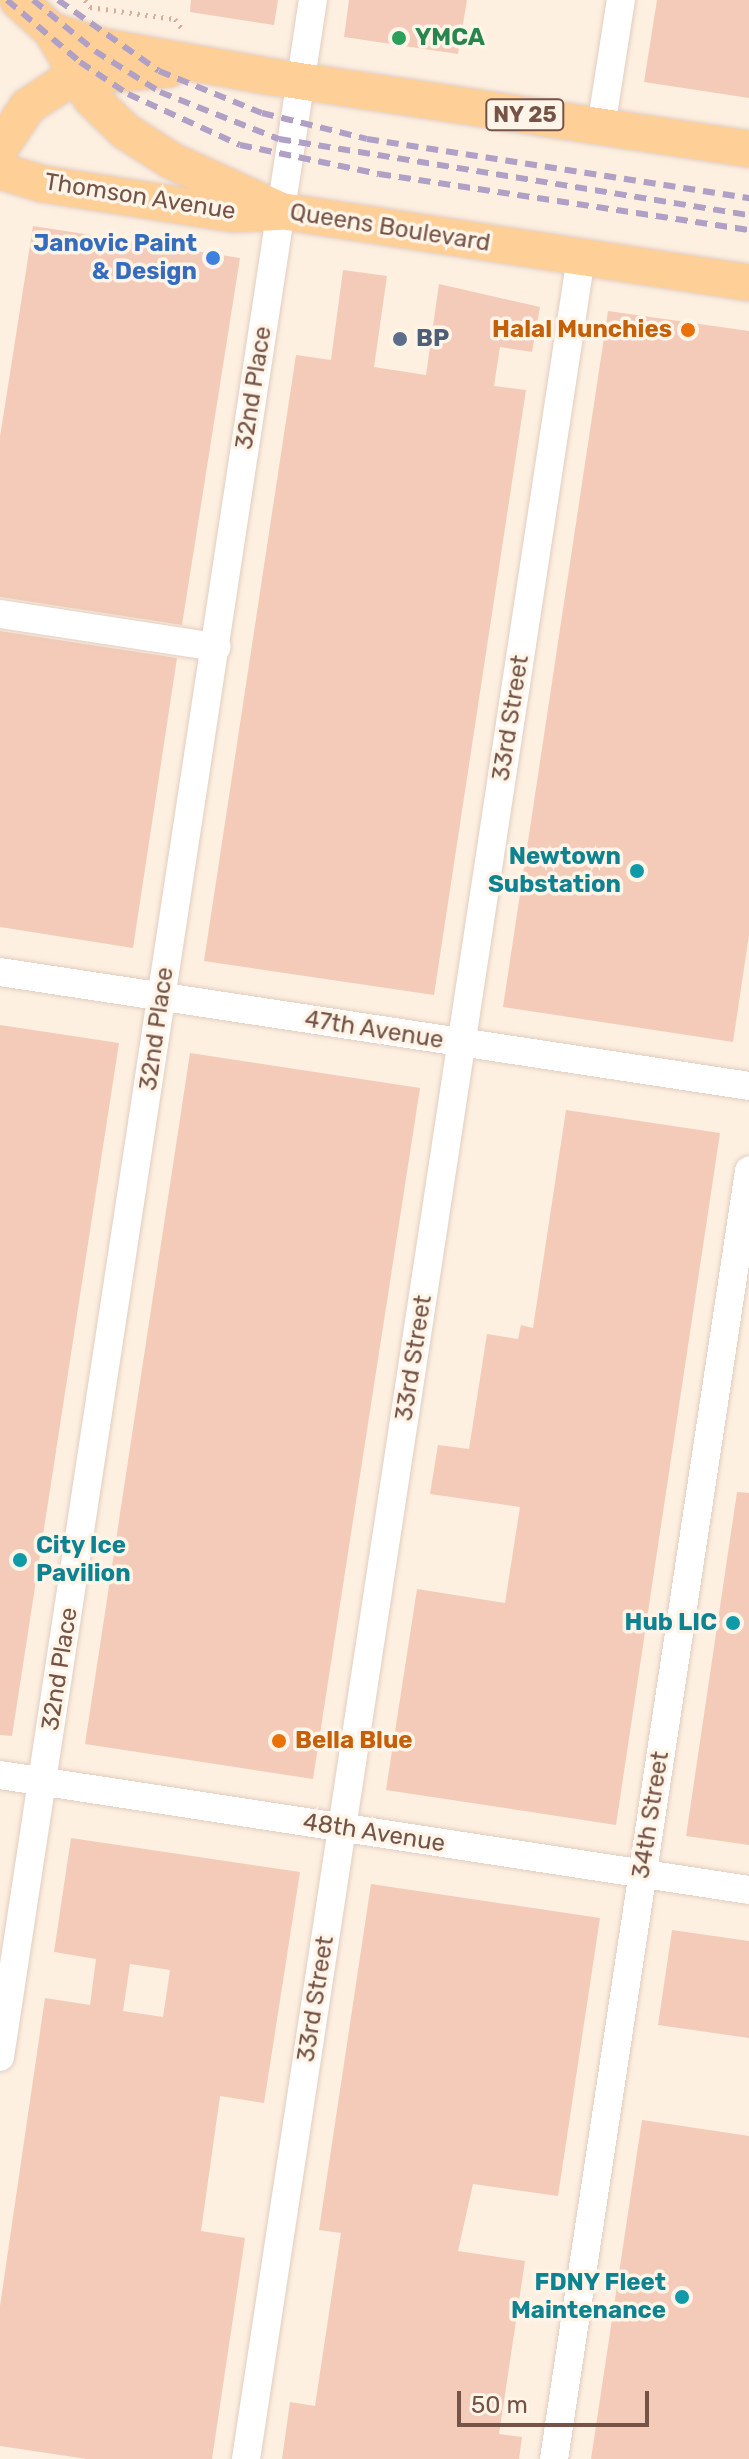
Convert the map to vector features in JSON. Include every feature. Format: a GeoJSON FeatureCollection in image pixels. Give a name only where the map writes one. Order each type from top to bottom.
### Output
{"type":"FeatureCollection","features":[{"type":"Feature","properties":{"kind":"main road","name":"Queens Boulevard"},"geometry":{"type":"LineString","coordinates":[[18,0],[52,31],[78,77],[106,115],[143,145],[281,211],[749,283]]}},
{"type":"Feature","properties":{"kind":"main road","name":"Queens Boulevard"},"geometry":{"type":"LineString","coordinates":[[52,31],[104,47],[749,149]]}},
{"type":"Feature","properties":{"kind":"main road"},"geometry":{"type":"LineString","coordinates":[[0,148],[28,106],[78,77],[206,64]]}},
{"type":"Feature","properties":{"kind":"main road","name":"Thomson Avenue"},"geometry":{"type":"LineString","coordinates":[[0,171],[43,184],[234,214],[281,211]]}},
{"type":"Feature","properties":{"kind":"street","name":"32nd Place"},"geometry":{"type":"LineString","coordinates":[[0,2057],[313,0]]}},
{"type":"Feature","properties":{"kind":"street"},"geometry":{"type":"LineString","coordinates":[[601,127],[621,0]]}},
{"type":"Feature","properties":{"kind":"street","name":"33rd Street"},"geometry":{"type":"LineString","coordinates":[[246,2459],[581,257]]}},
{"type":"Feature","properties":{"kind":"street"},"geometry":{"type":"LineString","coordinates":[[0,614],[216,647]]}},
{"type":"Feature","properties":{"kind":"street","name":"47th Avenue"},"geometry":{"type":"LineString","coordinates":[[0,972],[749,1086]]}},
{"type":"Feature","properties":{"kind":"street","name":"34th Street"},"geometry":{"type":"LineString","coordinates":[[554,2459],[749,1171]]}},
{"type":"Feature","properties":{"kind":"street","name":"48th Avenue"},"geometry":{"type":"LineString","coordinates":[[0,1775],[749,1890]]}},
{"type":"Feature","properties":{"kind":"path"},"geometry":{"type":"LineString","coordinates":[[85,0],[90,7],[175,19]]}},
{"type":"Feature","properties":{"kind":"building"},"geometry":{"type":"Polygon","coordinates":[[[191,0],[278,0],[274,25],[190,12],[191,0]]]}},
{"type":"Feature","properties":{"kind":"building"},"geometry":{"type":"Polygon","coordinates":[[[349,0],[467,0],[458,54],[344,37],[349,0]]]}},
{"type":"Feature","properties":{"kind":"building"},"geometry":{"type":"Polygon","coordinates":[[[657,0],[749,0],[749,98],[644,82],[657,0]]]}},
{"type":"Feature","properties":{"kind":"building"},"geometry":{"type":"Polygon","coordinates":[[[33,226],[240,258],[182,625],[0,597],[0,437],[33,226]]]}},
{"type":"Feature","properties":{"kind":"building"},"geometry":{"type":"Polygon","coordinates":[[[343,270],[387,276],[374,367],[426,375],[439,284],[540,307],[532,352],[500,347],[494,386],[526,390],[434,995],[204,961],[296,355],[331,360],[343,270]]]}},
{"type":"Feature","properties":{"kind":"building"},"geometry":{"type":"Polygon","coordinates":[[[608,311],[749,331],[749,935],[733,1042],[503,1007],[608,311]]]}},
{"type":"Feature","properties":{"kind":"building"},"geometry":{"type":"Polygon","coordinates":[[[0,631],[177,658],[133,948],[0,927],[0,631]]]}},
{"type":"Feature","properties":{"kind":"building"},"geometry":{"type":"Polygon","coordinates":[[[0,1025],[119,1043],[12,1736],[0,1735],[0,1025]]]}},
{"type":"Feature","properties":{"kind":"building"},"geometry":{"type":"Polygon","coordinates":[[[190,1053],[420,1088],[313,1779],[85,1744],[190,1053]]]}},
{"type":"Feature","properties":{"kind":"building"},"geometry":{"type":"Polygon","coordinates":[[[566,1110],[720,1133],[616,1825],[386,1790],[417,1589],[505,1603],[520,1507],[430,1494],[438,1445],[469,1449],[487,1334],[518,1339],[521,1325],[533,1328],[566,1110]]]}},
{"type":"Feature","properties":{"kind":"building","name":"Hub LIC"},"geometry":{"type":"Polygon","coordinates":[[[737,1492],[749,1493],[749,1845],[686,1836],[737,1492]]]}},
{"type":"Feature","properties":{"kind":"building"},"geometry":{"type":"Polygon","coordinates":[[[71,1838],[300,1872],[264,2103],[220,2096],[201,2231],[245,2238],[212,2459],[87,2459],[0,2446],[0,2306],[45,1998],[90,2005],[96,1959],[54,1952],[71,1838]],[[130,1964],[123,2011],[163,2017],[170,1970],[130,1964]]]}},
{"type":"Feature","properties":{"kind":"building"},"geometry":{"type":"Polygon","coordinates":[[[371,1884],[600,1918],[558,2196],[473,2184],[458,2251],[525,2261],[499,2434],[522,2437],[519,2459],[282,2459],[290,2402],[315,2406],[341,2233],[319,2230],[371,1884]]]}},
{"type":"Feature","properties":{"kind":"building"},"geometry":{"type":"Polygon","coordinates":[[[672,1930],[749,1941],[749,2038],[658,2025],[672,1930]]]}},
{"type":"Feature","properties":{"kind":"building","name":"FDNY Fleet Maintenance"},"geometry":{"type":"Polygon","coordinates":[[[642,2120],[749,2136],[749,2459],[591,2459],[642,2120]]]}},
{"type":"Feature","properties":{"kind":"railway"},"geometry":{"type":"LineString","coordinates":[[7,0],[80,62],[128,94],[240,145],[379,174],[749,230]]}},
{"type":"Feature","properties":{"kind":"railway"},"geometry":{"type":"LineString","coordinates":[[33,0],[95,51],[160,92],[279,139],[749,215]]}},
{"type":"Feature","properties":{"kind":"railway"},"geometry":{"type":"LineString","coordinates":[[58,0],[159,71],[262,113],[367,139],[749,198]]}},
{"type":"Feature","properties":{"kind":"place","name":"YMCA"},"geometry":{"type":"Point","coordinates":[399,38]}},
{"type":"Feature","properties":{"kind":"place","name":"Janovic Paint & Design"},"geometry":{"type":"Point","coordinates":[213,258]}},
{"type":"Feature","properties":{"kind":"place","name":"Halal Munchies"},"geometry":{"type":"Point","coordinates":[688,330]}},
{"type":"Feature","properties":{"kind":"place","name":"BP"},"geometry":{"type":"Point","coordinates":[400,339]}},
{"type":"Feature","properties":{"kind":"place","name":"Newtown Substation"},"geometry":{"type":"Point","coordinates":[637,871]}},
{"type":"Feature","properties":{"kind":"place","name":"City Ice Pavilion"},"geometry":{"type":"Point","coordinates":[20,1560]}},
{"type":"Feature","properties":{"kind":"place","name":"Hub LIC"},"geometry":{"type":"Point","coordinates":[733,1623]}},
{"type":"Feature","properties":{"kind":"place","name":"Bella Blue"},"geometry":{"type":"Point","coordinates":[279,1741]}},
{"type":"Feature","properties":{"kind":"place","name":"FDNY Fleet Maintenance"},"geometry":{"type":"Point","coordinates":[682,2297]}}]}
